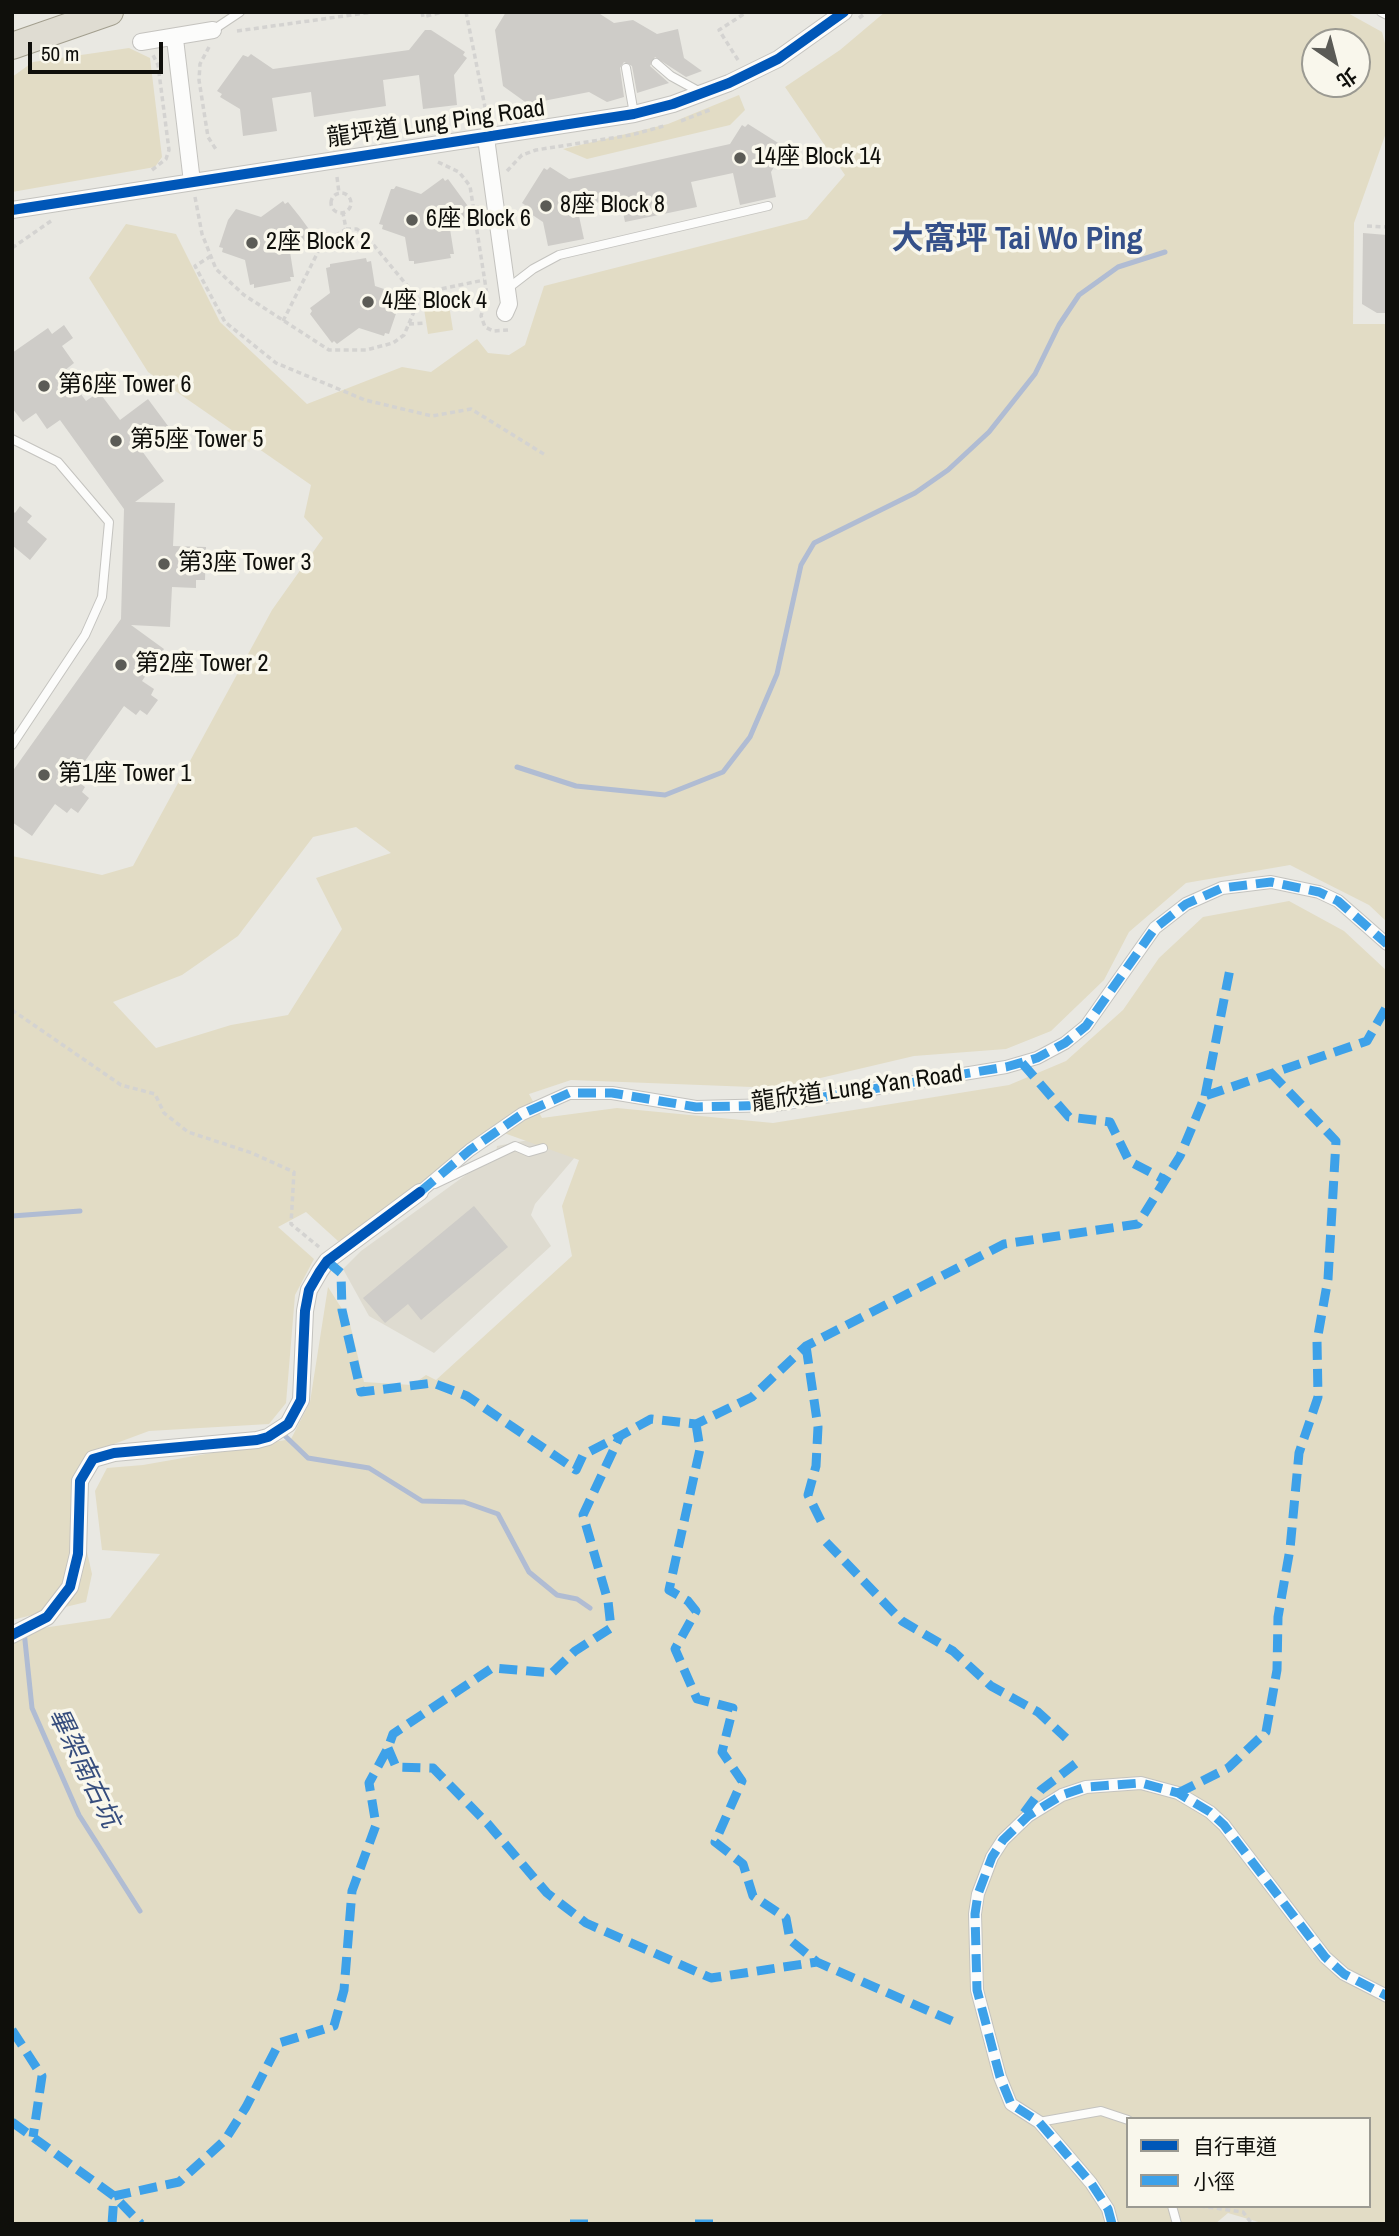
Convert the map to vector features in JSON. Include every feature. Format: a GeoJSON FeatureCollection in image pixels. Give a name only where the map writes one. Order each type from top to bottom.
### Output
{"type":"FeatureCollection","features":[{"type":"Feature","properties":{"kind":"highway"},"geometry":{"type":"LineString","coordinates":[[12,46],[110,12]]}},
{"type":"Feature","properties":{"kind":"street","name":"龍坪道 Lung Ping Road"},"geometry":{"type":"LineString","coordinates":[[12,210],[194,190],[487,131],[634,114],[702,94],[778,59],[844,12]]}},
{"type":"Feature","properties":{"kind":"street"},"geometry":{"type":"LineString","coordinates":[[144,47],[175,39],[219,35]]}},
{"type":"Feature","properties":{"kind":"street"},"geometry":{"type":"LineString","coordinates":[[175,39],[194,190]]}},
{"type":"Feature","properties":{"kind":"street"},"geometry":{"type":"LineString","coordinates":[[487,131],[509,304],[505,313]]}},
{"type":"Feature","properties":{"kind":"street","name":"龍欣道 Lung Yan Road"},"geometry":{"type":"LineString","coordinates":[[12,1635],[47,1617],[70,1587],[78,1554],[80,1481],[93,1459],[114,1453],[257,1440],[268,1437],[288,1424],[301,1400],[305,1311],[309,1290],[327,1261],[522,1114],[569,1093],[612,1093],[696,1107],[775,1105],[1006,1067],[1037,1058],[1065,1043],[1086,1026],[1155,928],[1186,904],[1222,888],[1270,882],[1319,892],[1338,901],[1387,944]]}},
{"type":"Feature","properties":{"kind":"street"},"geometry":{"type":"LineString","coordinates":[[1112,2224],[1108,2208],[1091,2183],[1039,2122],[1011,2104],[1000,2077],[977,1990],[975,1914],[984,1875],[1003,1840],[1028,1815],[1062,1795],[1086,1787],[1132,1783],[1160,1787],[1195,1801],[1234,1836],[1300,1928],[1325,1957],[1344,1973],[1387,1996]]}},
{"type":"Feature","properties":{"kind":"lane"},"geometry":{"type":"LineString","coordinates":[[219,35],[240,12]]}},
{"type":"Feature","properties":{"kind":"lane"},"geometry":{"type":"LineString","coordinates":[[1381,12],[1387,15]]}},
{"type":"Feature","properties":{"kind":"lane"},"geometry":{"type":"LineString","coordinates":[[656,63],[671,76],[702,94]]}},
{"type":"Feature","properties":{"kind":"lane"},"geometry":{"type":"LineString","coordinates":[[626,68],[634,114]]}},
{"type":"Feature","properties":{"kind":"lane"},"geometry":{"type":"LineString","coordinates":[[507,289],[533,269],[559,255],[768,206]]}},
{"type":"Feature","properties":{"kind":"lane"},"geometry":{"type":"LineString","coordinates":[[12,439],[58,461],[108,522],[102,597],[85,635],[12,745]]}},
{"type":"Feature","properties":{"kind":"lane"},"geometry":{"type":"LineString","coordinates":[[420,1192],[515,1146],[529,1152],[543,1148]]}},
{"type":"Feature","properties":{"kind":"lane"},"geometry":{"type":"LineString","coordinates":[[1039,2122],[1101,2111],[1126,2119]]}},
{"type":"Feature","properties":{"kind":"path"},"geometry":{"type":"LineString","coordinates":[[218,151],[208,137],[199,80],[204,55],[219,35],[373,12]]}},
{"type":"Feature","properties":{"kind":"path"},"geometry":{"type":"LineString","coordinates":[[422,15],[442,12]]}},
{"type":"Feature","properties":{"kind":"path"},"geometry":{"type":"LineString","coordinates":[[466,12],[487,131]]}},
{"type":"Feature","properties":{"kind":"path"},"geometry":{"type":"LineString","coordinates":[[739,62],[719,30],[747,12]]}},
{"type":"Feature","properties":{"kind":"path"},"geometry":{"type":"LineString","coordinates":[[144,47],[154,56],[158,65],[169,150],[158,167],[147,173]]}},
{"type":"Feature","properties":{"kind":"path"},"geometry":{"type":"LineString","coordinates":[[336,175],[339,193]]}},
{"type":"Feature","properties":{"kind":"path"},"geometry":{"type":"LineString","coordinates":[[194,190],[202,234],[216,269],[244,295],[329,350],[366,349],[393,343],[404,335],[419,300],[436,290],[484,280]]}},
{"type":"Feature","properties":{"kind":"path"},"geometry":{"type":"LineString","coordinates":[[343,213],[351,208],[352,201],[346,193],[339,193],[333,196],[331,206],[343,213],[346,229]]}},
{"type":"Feature","properties":{"kind":"path"},"geometry":{"type":"LineString","coordinates":[[12,248],[53,219]]}},
{"type":"Feature","properties":{"kind":"path"},"geometry":{"type":"LineString","coordinates":[[1367,226],[1387,227]]}},
{"type":"Feature","properties":{"kind":"path"},"geometry":{"type":"LineString","coordinates":[[283,321],[323,244],[346,229],[356,229],[367,237],[419,300]]}},
{"type":"Feature","properties":{"kind":"path"},"geometry":{"type":"LineString","coordinates":[[211,256],[195,266],[225,321],[276,363],[365,400],[432,416],[471,409],[547,456]]}},
{"type":"Feature","properties":{"kind":"path"},"geometry":{"type":"LineString","coordinates":[[409,324],[426,323]]}},
{"type":"Feature","properties":{"kind":"path"},"geometry":{"type":"LineString","coordinates":[[12,1010],[121,1085],[155,1094],[164,1114],[188,1132],[252,1153],[294,1172],[291,1224],[320,1248]]}},
{"type":"Feature","properties":{"kind":"path"},"geometry":{"type":"LineString","coordinates":[[1214,2208],[1243,2212],[1252,2224]]}},
{"type":"Feature","properties":{"kind":"shaded area"},"geometry":{"type":"Polygon","coordinates":[[[885,12],[1346,12],[1382,32],[1387,51],[1387,130],[1354,223],[1353,324],[1387,324],[1387,922],[1369,905],[1290,865],[1186,883],[1129,932],[1104,980],[1051,1031],[1006,1049],[914,1056],[778,1088],[571,1080],[529,1094],[542,1118],[617,1108],[773,1123],[1009,1085],[1066,1061],[1123,1010],[1159,958],[1203,917],[1289,901],[1344,931],[1387,971],[1387,2224],[1265,2224],[1228,2213],[1215,2224],[12,2224],[12,1638],[36,1629],[110,1618],[160,1554],[102,1550],[95,1491],[107,1468],[143,1465],[291,1439],[310,1402],[328,1287],[349,1320],[364,1382],[412,1385],[426,1375],[436,1380],[572,1256],[562,1206],[579,1160],[504,1133],[361,1233],[338,1241],[306,1212],[278,1227],[314,1259],[295,1295],[286,1403],[269,1424],[149,1431],[87,1454],[72,1485],[92,1574],[86,1602],[12,1620],[12,856],[102,875],[133,866],[272,610],[323,538],[304,517],[311,485],[148,372],[89,278],[126,224],[176,234],[220,322],[307,404],[402,367],[431,372],[477,339],[488,353],[509,355],[525,345],[544,286],[807,219],[845,175],[785,87],[840,50],[885,12]],[[356,827],[313,837],[238,936],[182,975],[113,1002],[156,1048],[231,1025],[288,1015],[342,929],[316,878],[391,853],[356,827]]]}},
{"type":"Feature","properties":{"kind":"shaded area"},"geometry":{"type":"Polygon","coordinates":[[[129,48],[150,58],[162,157],[155,167],[12,192],[12,77],[33,62],[129,48]]]}},
{"type":"Feature","properties":{"kind":"shaded area"},"geometry":{"type":"Polygon","coordinates":[[[739,95],[745,110],[730,125],[587,159],[563,149],[668,124],[739,95]]]}},
{"type":"Feature","properties":{"kind":"shaded area"},"geometry":{"type":"Polygon","coordinates":[[[449,305],[453,330],[428,334],[424,309],[449,305]]]}},
{"type":"Feature","properties":{"kind":"shaded area"},"geometry":{"type":"Polygon","coordinates":[[[534,1139],[576,1156],[535,1204],[531,1215],[551,1246],[434,1353],[369,1316],[343,1269],[361,1251],[496,1153],[497,1146],[534,1139]]]}},
{"type":"Feature","properties":{"kind":"building"},"geometry":{"type":"Polygon","coordinates":[[[506,12],[597,12],[614,23],[633,20],[657,34],[678,29],[684,58],[702,71],[686,77],[655,57],[650,66],[669,83],[637,93],[632,66],[624,62],[620,68],[624,97],[607,102],[589,92],[528,104],[503,86],[495,30],[506,12]]]}},
{"type":"Feature","properties":{"kind":"building"},"geometry":{"type":"Polygon","coordinates":[[[425,30],[431,30],[465,52],[463,55],[467,58],[454,75],[457,105],[423,109],[419,75],[383,80],[386,106],[314,117],[311,92],[272,98],[277,131],[243,136],[240,109],[220,97],[222,94],[217,91],[243,55],[248,57],[251,54],[273,69],[409,50],[425,30]]]}},
{"type":"Feature","properties":{"kind":"building"},"geometry":{"type":"Polygon","coordinates":[[[748,124],[783,146],[781,149],[784,151],[771,172],[776,197],[740,205],[733,173],[691,182],[697,207],[625,222],[620,198],[577,207],[584,239],[548,246],[543,222],[522,208],[525,205],[522,203],[544,168],[547,170],[550,167],[569,179],[613,170],[730,144],[742,125],[745,127],[748,124]]]}},
{"type":"Feature","properties":{"kind":"building","name":"6座 Block 6"},"geometry":{"type":"Polygon","coordinates":[[[443,178],[445,181],[448,179],[470,209],[470,214],[450,229],[454,254],[450,254],[451,258],[414,264],[414,261],[409,261],[405,237],[382,229],[383,225],[379,224],[391,189],[396,186],[421,194],[443,178]]]}},
{"type":"Feature","properties":{"kind":"building","name":"2座 Block 2"},"geometry":{"type":"Polygon","coordinates":[[[283,201],[285,204],[288,202],[300,217],[311,232],[308,234],[310,237],[290,252],[294,277],[290,277],[291,281],[254,288],[254,284],[250,285],[245,260],[222,252],[223,248],[219,247],[228,220],[236,209],[261,217],[283,201]]]}},
{"type":"Feature","properties":{"kind":"building"},"geometry":{"type":"Polygon","coordinates":[[[1363,233],[1387,235],[1387,313],[1377,313],[1362,304],[1363,233]]]}},
{"type":"Feature","properties":{"kind":"building","name":"4座 Block 4"},"geometry":{"type":"Polygon","coordinates":[[[366,258],[367,262],[371,261],[375,286],[399,294],[397,297],[401,299],[389,334],[385,333],[384,336],[359,328],[337,344],[334,341],[332,343],[310,314],[310,308],[330,293],[326,268],[330,267],[330,264],[366,258]]]}},
{"type":"Feature","properties":{"kind":"building"},"geometry":{"type":"Polygon","coordinates":[[[64,325],[73,338],[62,346],[74,363],[64,371],[86,401],[99,392],[120,420],[148,399],[171,430],[142,451],[164,481],[135,502],[175,503],[173,546],[206,547],[205,580],[196,580],[196,588],[172,587],[170,627],[131,625],[164,649],[142,681],[154,689],[151,695],[158,700],[147,715],[140,710],[136,715],[124,706],[73,778],[85,787],[82,792],[89,798],[78,813],[71,808],[67,813],[55,804],[32,836],[12,822],[12,772],[121,619],[124,509],[60,420],[47,429],[36,413],[23,422],[12,408],[12,353],[48,328],[52,334],[64,325]]]}},
{"type":"Feature","properties":{"kind":"building"},"geometry":{"type":"Polygon","coordinates":[[[20,506],[32,516],[27,522],[47,539],[30,560],[12,545],[12,510],[15,513],[20,506]]]}},
{"type":"Feature","properties":{"kind":"building"},"geometry":{"type":"Polygon","coordinates":[[[474,1206],[508,1247],[421,1320],[408,1304],[385,1323],[363,1298],[474,1206]]]}},
{"type":"Feature","properties":{"kind":"waterway"},"geometry":{"type":"LineString","coordinates":[[517,767],[576,786],[665,795],[723,772],[750,737],[777,674],[801,565],[814,543],[915,493],[948,470],[989,432],[1035,374],[1059,325],[1079,295],[1118,267],[1165,252]]}},
{"type":"Feature","properties":{"kind":"waterway"},"geometry":{"type":"LineString","coordinates":[[12,1216],[80,1211]]}},
{"type":"Feature","properties":{"kind":"waterway"},"geometry":{"type":"LineString","coordinates":[[281,1432],[308,1458],[369,1468],[422,1501],[464,1502],[498,1514],[529,1572],[557,1595],[577,1599],[590,1608]]}},
{"type":"Feature","properties":{"kind":"waterway","name":"畢架南右坑"},"geometry":{"type":"LineString","coordinates":[[24,1631],[32,1708],[79,1815],[140,1911]]}},
{"type":"Feature","properties":{"kind":"marked path"},"geometry":{"type":"LineString","coordinates":[[420,1192],[470,1150],[522,1114],[569,1093],[612,1093],[696,1107],[775,1105],[1006,1067],[1037,1058],[1065,1043],[1086,1026],[1155,928],[1186,904],[1222,888],[1271,882],[1319,892],[1338,901],[1387,944]]}},
{"type":"Feature","properties":{"kind":"marked path"},"geometry":{"type":"LineString","coordinates":[[1205,1096],[1230,969]]}},
{"type":"Feature","properties":{"kind":"marked path"},"geometry":{"type":"LineString","coordinates":[[112,2224],[114,2196],[179,2182],[225,2140],[246,2107],[279,2043],[334,2026],[344,1990],[352,1891],[376,1825],[369,1783],[393,1734],[492,1668],[552,1673],[575,1651],[611,1628],[608,1601],[583,1515],[620,1436],[651,1419],[696,1424],[752,1397],[806,1346],[1004,1244],[1138,1224],[1180,1156],[1205,1096],[1367,1041],[1387,1006]]}},
{"type":"Feature","properties":{"kind":"marked path"},"geometry":{"type":"LineString","coordinates":[[1022,1063],[1069,1117],[1110,1122],[1129,1161],[1165,1180]]}},
{"type":"Feature","properties":{"kind":"marked path"},"geometry":{"type":"LineString","coordinates":[[1178,1793],[1228,1768],[1266,1732],[1277,1670],[1278,1617],[1290,1549],[1299,1453],[1318,1397],[1317,1341],[1328,1279],[1336,1141],[1270,1072]]}},
{"type":"Feature","properties":{"kind":"marked path"},"geometry":{"type":"LineString","coordinates":[[327,1261],[341,1273],[342,1310],[361,1392],[433,1383],[467,1396],[576,1470],[583,1455],[620,1436]]}},
{"type":"Feature","properties":{"kind":"marked path"},"geometry":{"type":"LineString","coordinates":[[806,1346],[818,1427],[816,1466],[808,1495],[823,1525]]}},
{"type":"Feature","properties":{"kind":"marked path"},"geometry":{"type":"LineString","coordinates":[[696,1424],[700,1449],[669,1590],[688,1601],[696,1611],[675,1649],[697,1699],[733,1708],[722,1752],[742,1781],[715,1842],[743,1864],[753,1896],[786,1918],[790,1940],[817,1962],[952,2021]]}},
{"type":"Feature","properties":{"kind":"marked path"},"geometry":{"type":"LineString","coordinates":[[826,1542],[902,1621],[953,1651],[991,1686],[1038,1712],[1066,1738]]}},
{"type":"Feature","properties":{"kind":"marked path"},"geometry":{"type":"LineString","coordinates":[[388,1748],[396,1767],[433,1768],[488,1824],[547,1893],[586,1923],[711,1978],[817,1962]]}},
{"type":"Feature","properties":{"kind":"marked path"},"geometry":{"type":"LineString","coordinates":[[1024,1813],[1041,1790],[1079,1761]]}},
{"type":"Feature","properties":{"kind":"marked path"},"geometry":{"type":"LineString","coordinates":[[1112,2224],[1108,2209],[1091,2183],[1039,2122],[1011,2104],[1000,2077],[977,1990],[975,1914],[978,1894],[992,1857],[1003,1840],[1028,1816],[1062,1795],[1086,1787],[1141,1783],[1178,1793],[1210,1812],[1224,1825],[1325,1957],[1344,1974],[1387,1996]]}},
{"type":"Feature","properties":{"kind":"marked path"},"geometry":{"type":"LineString","coordinates":[[12,2030],[42,2076],[33,2137]]}},
{"type":"Feature","properties":{"kind":"marked path"},"geometry":{"type":"LineString","coordinates":[[12,2122],[114,2196],[141,2224]]}},
{"type":"Feature","properties":{"kind":"marked path"},"geometry":{"type":"LineString","coordinates":[[570,2224],[589,2224]]}},
{"type":"Feature","properties":{"kind":"marked path"},"geometry":{"type":"LineString","coordinates":[[695,2224],[721,2224]]}},
{"type":"Feature","properties":{"kind":"cycle path"},"geometry":{"type":"LineString","coordinates":[[12,210],[634,114],[673,104],[729,83],[778,59],[844,12]]}},
{"type":"Feature","properties":{"kind":"cycle path"},"geometry":{"type":"LineString","coordinates":[[12,1635],[47,1617],[70,1587],[78,1554],[80,1481],[93,1459],[114,1453],[257,1440],[268,1437],[288,1424],[301,1400],[305,1311],[309,1290],[327,1261],[420,1192]]}},
{"type":"Feature","properties":{"kind":"place","name":"14座 Block 14"},"geometry":{"type":"Point","coordinates":[740,158]}},
{"type":"Feature","properties":{"kind":"place","name":"8座 Block 8"},"geometry":{"type":"Point","coordinates":[546,206]}},
{"type":"Feature","properties":{"kind":"place","name":"6座 Block 6"},"geometry":{"type":"Point","coordinates":[412,220]}},
{"type":"Feature","properties":{"kind":"place","name":"2座 Block 2"},"geometry":{"type":"Point","coordinates":[252,243]}},
{"type":"Feature","properties":{"kind":"place","name":"4座 Block 4"},"geometry":{"type":"Point","coordinates":[368,302]}},
{"type":"Feature","properties":{"kind":"place","name":"第6座 Tower 6"},"geometry":{"type":"Point","coordinates":[44,386]}},
{"type":"Feature","properties":{"kind":"place","name":"第5座 Tower 5"},"geometry":{"type":"Point","coordinates":[116,441]}},
{"type":"Feature","properties":{"kind":"place","name":"第3座 Tower 3"},"geometry":{"type":"Point","coordinates":[164,564]}},
{"type":"Feature","properties":{"kind":"place","name":"第2座 Tower 2"},"geometry":{"type":"Point","coordinates":[121,665]}},
{"type":"Feature","properties":{"kind":"place","name":"第1座 Tower 1"},"geometry":{"type":"Point","coordinates":[44,775]}},
{"type":"Feature","properties":{"kind":"district","name":"大窩坪 Tai Wo Ping"},"geometry":{"type":"Point","coordinates":[1017,240]}}]}
